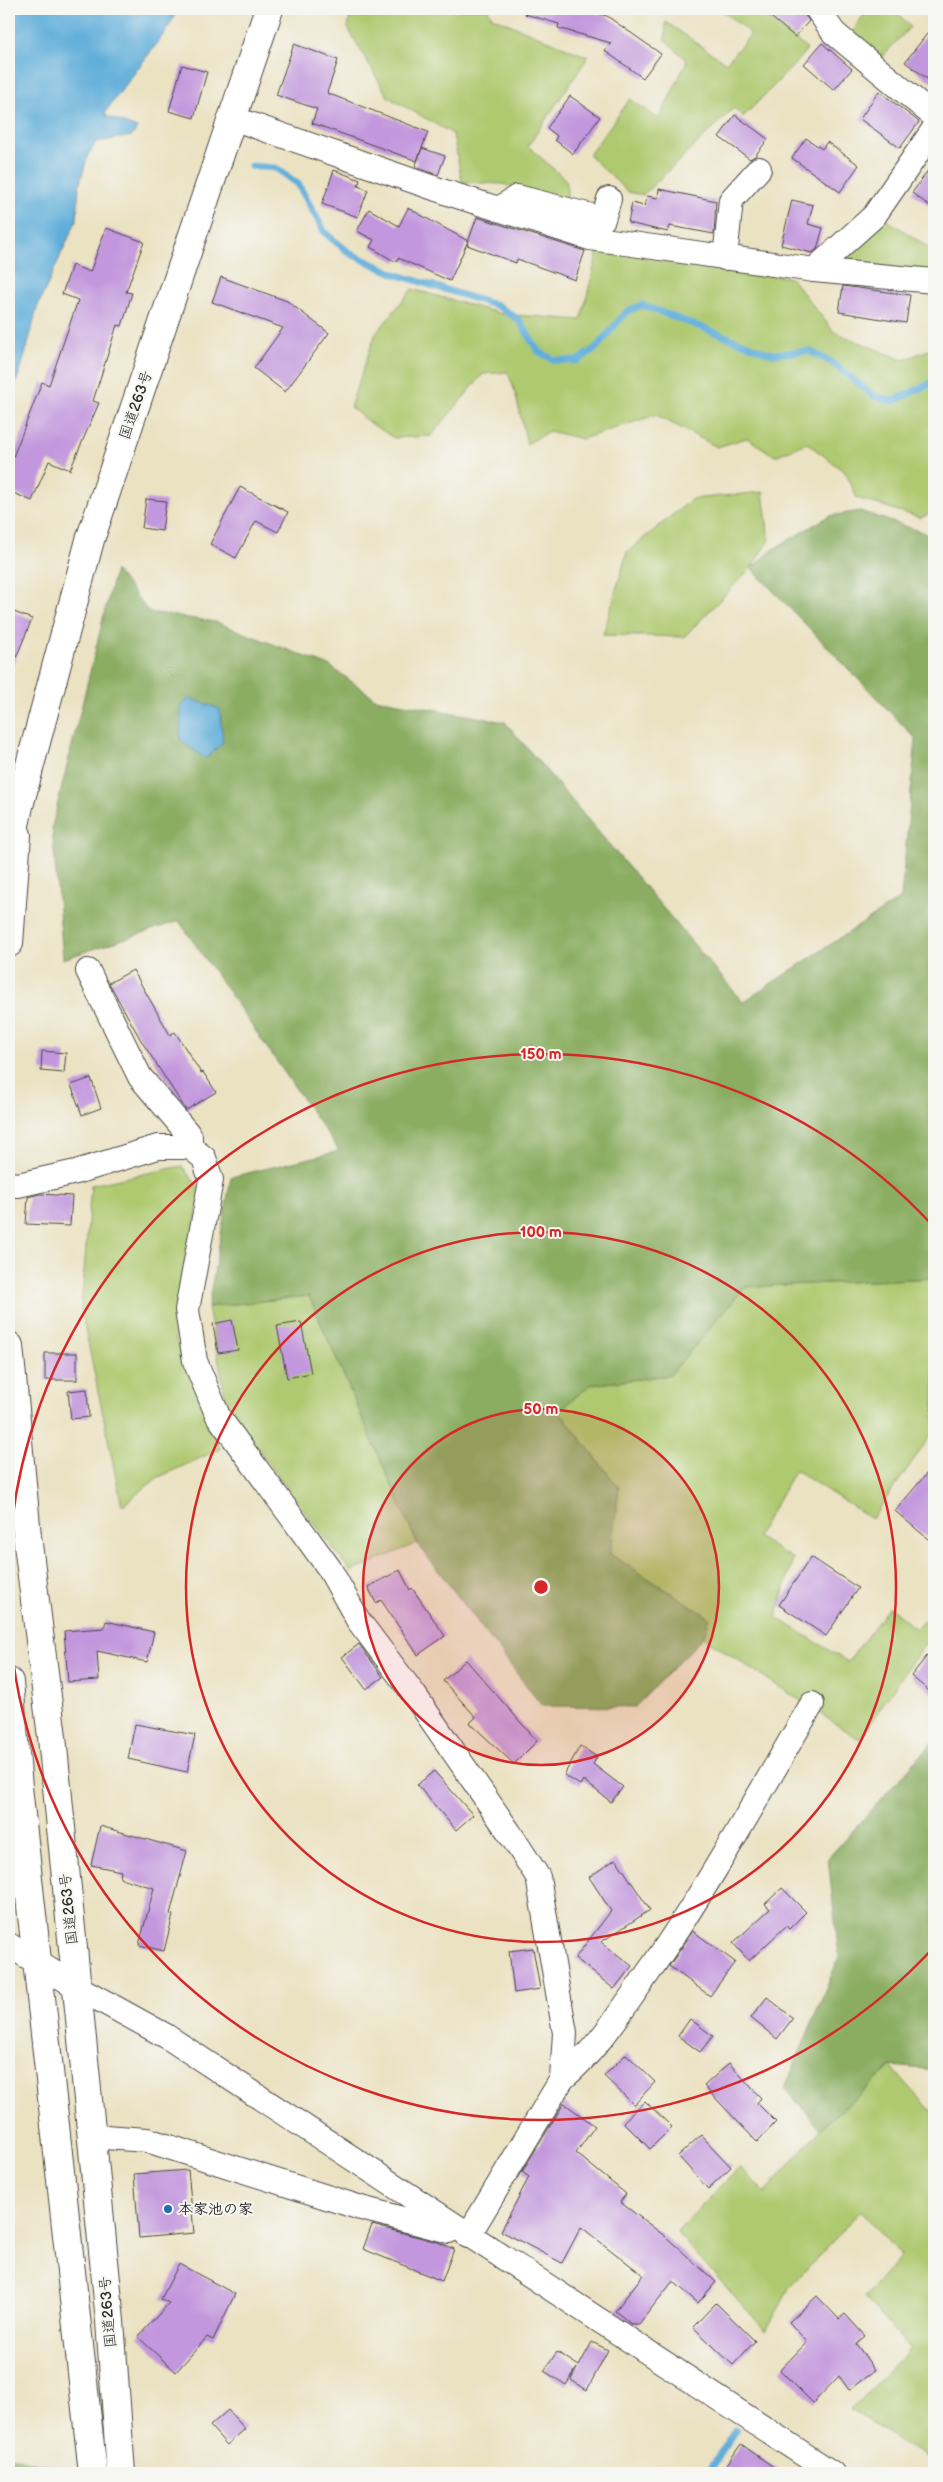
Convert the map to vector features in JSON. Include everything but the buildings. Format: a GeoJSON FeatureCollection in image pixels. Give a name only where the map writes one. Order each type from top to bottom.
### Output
{"type":"FeatureCollection","features":[{"type":"Feature","properties":{"kind":"highway","name":"国道263号"},"geometry":{"type":"LineString","coordinates":[[9,852],[19,806],[90,540],[269,9]]}},
{"type":"Feature","properties":{"kind":"highway","name":"国道263号"},"geometry":{"type":"LineString","coordinates":[[9,943],[19,806]]}},
{"type":"Feature","properties":{"kind":"highway","name":"国道263号"},"geometry":{"type":"LineString","coordinates":[[9,1346],[27,1536],[52,1737],[77,1987],[110,2322],[121,2473]]}},
{"type":"Feature","properties":{"kind":"highway"},"geometry":{"type":"LineString","coordinates":[[9,1682],[37,1961],[93,2473]]}},
{"type":"Feature","properties":{"kind":"street"},"geometry":{"type":"LineString","coordinates":[[814,270],[874,216],[934,127],[834,33],[817,9]]}},
{"type":"Feature","properties":{"kind":"street"},"geometry":{"type":"LineString","coordinates":[[232,118],[590,238],[814,270],[934,280]]}},
{"type":"Feature","properties":{"kind":"street"},"geometry":{"type":"LineString","coordinates":[[725,258],[731,200],[759,169]]}},
{"type":"Feature","properties":{"kind":"street"},"geometry":{"type":"LineString","coordinates":[[499,209],[517,197],[603,220],[609,199]]}},
{"type":"Feature","properties":{"kind":"street"},"geometry":{"type":"LineString","coordinates":[[88,971],[140,1077],[190,1136],[190,1147]]}},
{"type":"Feature","properties":{"kind":"street"},"geometry":{"type":"LineString","coordinates":[[9,1184],[18,1185],[76,1172],[158,1147],[190,1147],[204,1158],[211,1180],[187,1310],[195,1360],[218,1416],[329,1568],[358,1620],[413,1693],[538,1877],[565,2033],[562,2079]]}},
{"type":"Feature","properties":{"kind":"street"},"geometry":{"type":"LineString","coordinates":[[468,2236],[562,2079],[583,2062],[689,1915],[812,1704]]}},
{"type":"Feature","properties":{"kind":"street"},"geometry":{"type":"LineString","coordinates":[[9,1945],[77,1987],[166,2036],[468,2236],[832,2473]]}},
{"type":"Feature","properties":{"kind":"street"},"geometry":{"type":"LineString","coordinates":[[91,2136],[147,2140],[361,2208],[468,2236]]}},
{"type":"Feature","properties":{"kind":"green space"},"geometry":{"type":"Polygon","coordinates":[[[351,9],[488,9],[492,17],[588,57],[528,146],[567,181],[567,199],[502,184],[462,182],[453,134],[388,97],[348,28],[351,9]]]}},
{"type":"Feature","properties":{"kind":"green space"},"geometry":{"type":"Polygon","coordinates":[[[720,9],[768,9],[764,14],[807,49],[743,117],[734,108],[643,195],[628,192],[589,155],[630,99],[659,119],[687,61],[665,39],[666,22],[726,63],[751,34],[720,9]]]}},
{"type":"Feature","properties":{"kind":"green space"},"geometry":{"type":"Polygon","coordinates":[[[868,9],[894,9],[910,27],[880,59],[852,32],[868,9]]]}},
{"type":"Feature","properties":{"kind":"green space"},"geometry":{"type":"Polygon","coordinates":[[[883,217],[934,251],[934,274],[836,261],[883,217]]]}},
{"type":"Feature","properties":{"kind":"green space"},"geometry":{"type":"Polygon","coordinates":[[[599,247],[791,278],[834,332],[903,360],[934,348],[934,511],[921,518],[857,498],[846,473],[807,443],[775,456],[747,438],[717,447],[656,415],[582,439],[549,431],[527,444],[515,392],[508,372],[483,374],[431,436],[394,438],[367,421],[350,407],[375,335],[412,289],[502,314],[581,320],[599,247]]]}},
{"type":"Feature","properties":{"kind":"green space"},"geometry":{"type":"Polygon","coordinates":[[[763,492],[769,540],[751,568],[684,637],[603,635],[627,552],[692,499],[763,492]]]}},
{"type":"Feature","properties":{"kind":"green space"},"geometry":{"type":"Polygon","coordinates":[[[860,511],[934,536],[934,1278],[745,1287],[670,1375],[590,1385],[559,1411],[619,1488],[610,1554],[710,1618],[703,1637],[635,1707],[542,1706],[417,1543],[309,1296],[208,1307],[231,1177],[339,1151],[179,921],[63,959],[52,827],[115,570],[149,612],[216,622],[330,666],[376,699],[505,722],[743,1002],[901,898],[916,739],[751,568],[775,548],[829,516],[860,511]]]}},
{"type":"Feature","properties":{"kind":"green space"},"geometry":{"type":"Polygon","coordinates":[[[182,1166],[201,1190],[175,1338],[220,1449],[157,1478],[122,1506],[81,1309],[91,1185],[182,1166]]]}},
{"type":"Feature","properties":{"kind":"green space"},"geometry":{"type":"Polygon","coordinates":[[[934,1278],[934,1431],[872,1519],[795,1470],[757,1537],[793,1559],[776,1617],[848,1662],[889,1607],[916,1629],[934,1609],[934,1650],[925,1643],[859,1739],[703,1637],[710,1618],[610,1554],[619,1488],[559,1411],[590,1385],[670,1375],[745,1287],[934,1278]]]}},
{"type":"Feature","properties":{"kind":"green space"},"geometry":{"type":"Polygon","coordinates":[[[309,1296],[417,1543],[351,1572],[228,1410],[208,1307],[309,1296]]]}},
{"type":"Feature","properties":{"kind":"green space"},"geometry":{"type":"Polygon","coordinates":[[[934,1741],[934,2070],[891,2066],[821,2129],[785,2088],[839,1957],[828,1858],[934,1741]]]}},
{"type":"Feature","properties":{"kind":"green space"},"geometry":{"type":"Polygon","coordinates":[[[891,2066],[934,2114],[934,2462],[851,2410],[910,2349],[865,2297],[901,2256],[861,2211],[789,2288],[766,2331],[676,2232],[740,2167],[765,2193],[821,2129],[891,2066]]]}},
{"type":"Feature","properties":{"kind":"green space"},"geometry":{"type":"Polygon","coordinates":[[[9,2456],[51,2466],[52,2473],[9,2473],[9,2456]]]}},
{"type":"Feature","properties":{"kind":"water"},"geometry":{"type":"Polygon","coordinates":[[[9,9],[179,9],[164,34],[106,111],[106,116],[137,128],[132,136],[96,142],[88,155],[79,186],[77,219],[37,308],[26,352],[9,405],[9,9]]]}},
{"type":"Feature","properties":{"kind":"water"},"geometry":{"type":"Polygon","coordinates":[[[189,698],[220,709],[223,742],[206,759],[180,740],[181,707],[189,698]]]}},
{"type":"Feature","properties":{"kind":"waterway"},"geometry":{"type":"LineString","coordinates":[[251,166],[276,168],[298,184],[325,233],[351,254],[395,274],[498,306],[519,320],[538,351],[554,360],[577,361],[596,348],[627,311],[642,305],[772,354],[809,351],[831,362],[874,396],[893,401],[934,382]]}},
{"type":"Feature","properties":{"kind":"waterway"},"geometry":{"type":"LineString","coordinates":[[708,2473],[736,2430]]}},
{"type":"Feature","properties":{"kind":"place","name":"本家池の家"},"geometry":{"type":"Point","coordinates":[168,2209]}}]}
